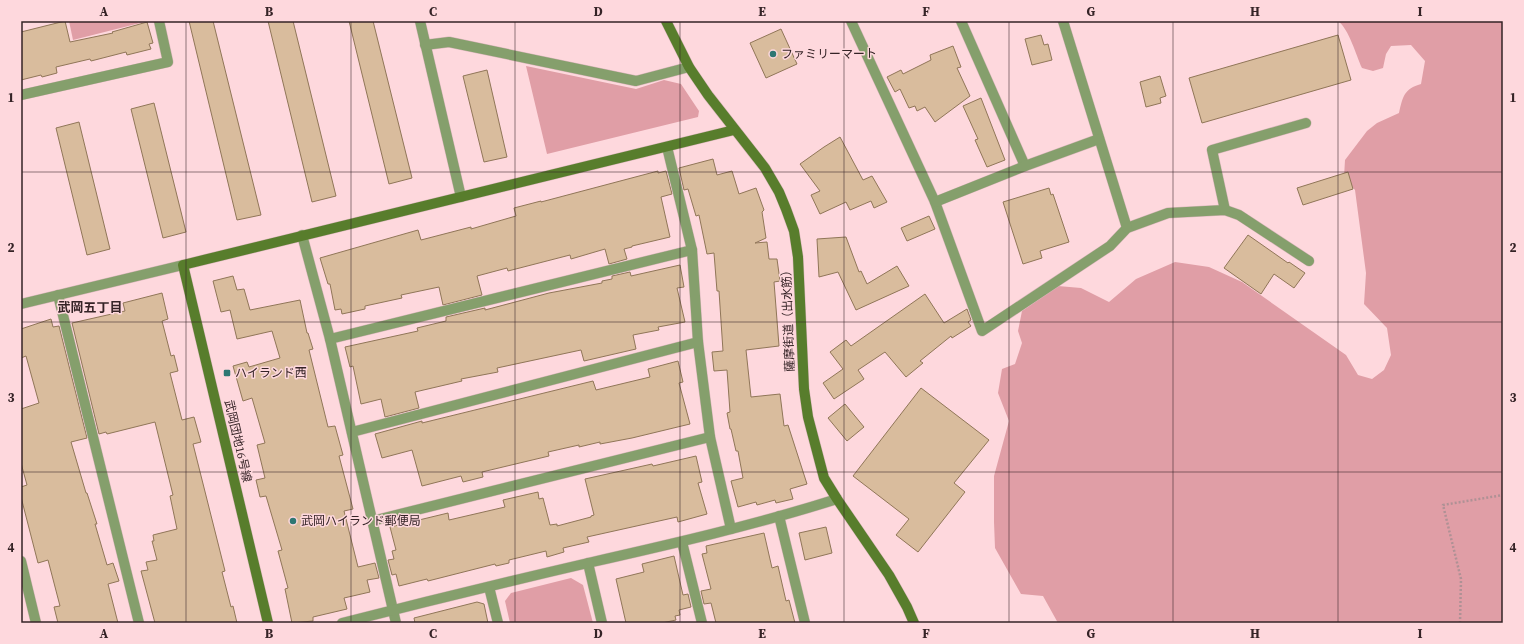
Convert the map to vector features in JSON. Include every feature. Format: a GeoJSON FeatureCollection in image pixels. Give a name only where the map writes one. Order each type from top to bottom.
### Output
{"type":"FeatureCollection","features":[{"type":"Feature","properties":{"kind":"street"},"geometry":{"type":"LineString","coordinates":[[21,96],[168,62],[159,21]]}},
{"type":"Feature","properties":{"kind":"street"},"geometry":{"type":"LineString","coordinates":[[420,21],[461,197]]}},
{"type":"Feature","properties":{"kind":"street","name":"薩摩街道（出水筋）"},"geometry":{"type":"LineString","coordinates":[[666,21],[688,67],[734,130],[765,168],[779,192],[794,231],[798,257],[804,390],[808,417],[824,478],[837,500],[889,575],[914,623]]}},
{"type":"Feature","properties":{"kind":"street"},"geometry":{"type":"LineString","coordinates":[[851,21],[934,202],[982,331],[1110,246],[1127,228],[1168,213],[1225,210],[1239,215],[1309,261]]}},
{"type":"Feature","properties":{"kind":"street"},"geometry":{"type":"LineString","coordinates":[[961,21],[1025,166]]}},
{"type":"Feature","properties":{"kind":"street"},"geometry":{"type":"LineString","coordinates":[[1063,21],[1098,139],[1127,228]]}},
{"type":"Feature","properties":{"kind":"street"},"geometry":{"type":"LineString","coordinates":[[426,45],[449,42],[636,81],[688,67]]}},
{"type":"Feature","properties":{"kind":"street"},"geometry":{"type":"LineString","coordinates":[[1225,210],[1212,150],[1306,123]]}},
{"type":"Feature","properties":{"kind":"street"},"geometry":{"type":"LineString","coordinates":[[21,304],[734,130]]}},
{"type":"Feature","properties":{"kind":"street"},"geometry":{"type":"LineString","coordinates":[[934,202],[1098,139]]}},
{"type":"Feature","properties":{"kind":"street"},"geometry":{"type":"LineString","coordinates":[[666,147],[692,250],[698,342],[710,437],[732,529]]}},
{"type":"Feature","properties":{"kind":"street"},"geometry":{"type":"LineString","coordinates":[[302,235],[330,339],[396,623]]}},
{"type":"Feature","properties":{"kind":"street"},"geometry":{"type":"LineString","coordinates":[[330,339],[692,250]]}},
{"type":"Feature","properties":{"kind":"street","name":"武岡団地16号線"},"geometry":{"type":"LineString","coordinates":[[182,265],[268,623]]}},
{"type":"Feature","properties":{"kind":"street"},"geometry":{"type":"LineString","coordinates":[[58,295],[139,623]]}},
{"type":"Feature","properties":{"kind":"street"},"geometry":{"type":"LineString","coordinates":[[352,432],[698,342]]}},
{"type":"Feature","properties":{"kind":"street"},"geometry":{"type":"LineString","coordinates":[[372,522],[710,437]]}},
{"type":"Feature","properties":{"kind":"street"},"geometry":{"type":"LineString","coordinates":[[342,623],[490,586],[682,542],[837,500]]}},
{"type":"Feature","properties":{"kind":"street"},"geometry":{"type":"LineString","coordinates":[[779,516],[805,623]]}},
{"type":"Feature","properties":{"kind":"street"},"geometry":{"type":"LineString","coordinates":[[682,542],[702,623]]}},
{"type":"Feature","properties":{"kind":"street"},"geometry":{"type":"LineString","coordinates":[[21,561],[26,602],[36,623]]}},
{"type":"Feature","properties":{"kind":"street"},"geometry":{"type":"LineString","coordinates":[[588,563],[602,623]]}},
{"type":"Feature","properties":{"kind":"street"},"geometry":{"type":"LineString","coordinates":[[490,586],[498,623]]}},
{"type":"Feature","properties":{"kind":"path"},"geometry":{"type":"LineString","coordinates":[[1460,623],[1460,579],[1443,505],[1503,495]]}},
{"type":"Feature","properties":{"kind":"shaded area"},"geometry":{"type":"Polygon","coordinates":[[[69,21],[148,21],[73,40],[69,21]]]}},
{"type":"Feature","properties":{"kind":"shaded area"},"geometry":{"type":"Polygon","coordinates":[[[1338,21],[1503,21],[1503,623],[1058,623],[1043,596],[1021,594],[995,548],[994,476],[1009,421],[998,393],[1002,369],[1015,364],[1022,343],[1018,331],[1022,311],[1058,286],[1081,288],[1109,302],[1136,279],[1175,262],[1209,267],[1242,282],[1346,355],[1358,375],[1372,379],[1384,370],[1391,355],[1387,328],[1364,304],[1366,273],[1355,190],[1344,177],[1345,160],[1367,131],[1377,123],[1399,113],[1405,94],[1411,88],[1421,84],[1425,61],[1411,45],[1391,46],[1386,54],[1383,68],[1373,71],[1362,68],[1346,30],[1338,21]]]}},
{"type":"Feature","properties":{"kind":"shaded area"},"geometry":{"type":"Polygon","coordinates":[[[526,66],[636,89],[664,80],[681,84],[699,111],[698,117],[547,154],[526,66]]]}},
{"type":"Feature","properties":{"kind":"shaded area"},"geometry":{"type":"Polygon","coordinates":[[[571,578],[583,585],[593,623],[510,623],[505,601],[511,593],[571,578]]]}},
{"type":"Feature","properties":{"kind":"building"},"geometry":{"type":"Polygon","coordinates":[[[65,21],[70,42],[113,33],[112,32],[147,22],[153,43],[149,44],[151,49],[127,55],[126,52],[91,61],[90,59],[56,67],[57,73],[21,80],[21,32],[65,21]]]}},
{"type":"Feature","properties":{"kind":"building"},"geometry":{"type":"Polygon","coordinates":[[[189,21],[213,21],[261,215],[237,220],[189,21]]]}},
{"type":"Feature","properties":{"kind":"building"},"geometry":{"type":"Polygon","coordinates":[[[268,21],[293,21],[336,196],[312,202],[268,21]]]}},
{"type":"Feature","properties":{"kind":"building"},"geometry":{"type":"Polygon","coordinates":[[[349,21],[373,21],[412,178],[389,184],[349,21]]]}},
{"type":"Feature","properties":{"kind":"building","name":"ファミリーマート"},"geometry":{"type":"Polygon","coordinates":[[[781,29],[797,64],[766,78],[750,43],[781,29]]]}},
{"type":"Feature","properties":{"kind":"building"},"geometry":{"type":"Polygon","coordinates":[[[1041,35],[1044,45],[1048,44],[1052,60],[1032,65],[1025,39],[1041,35]]]}},
{"type":"Feature","properties":{"kind":"building"},"geometry":{"type":"Polygon","coordinates":[[[1338,35],[1351,80],[1202,123],[1189,78],[1338,35]]]}},
{"type":"Feature","properties":{"kind":"building"},"geometry":{"type":"Polygon","coordinates":[[[953,46],[961,67],[957,68],[970,96],[935,122],[925,107],[917,111],[915,106],[909,108],[900,89],[895,92],[887,77],[901,70],[903,74],[931,60],[930,55],[953,46]]]}},
{"type":"Feature","properties":{"kind":"building"},"geometry":{"type":"Polygon","coordinates":[[[487,70],[507,157],[484,162],[463,76],[487,70]]]}},
{"type":"Feature","properties":{"kind":"building"},"geometry":{"type":"Polygon","coordinates":[[[1160,76],[1166,96],[1160,98],[1161,103],[1146,107],[1140,82],[1160,76]]]}},
{"type":"Feature","properties":{"kind":"building"},"geometry":{"type":"Polygon","coordinates":[[[981,98],[1005,160],[987,167],[975,140],[978,139],[963,106],[981,98]]]}},
{"type":"Feature","properties":{"kind":"building"},"geometry":{"type":"Polygon","coordinates":[[[154,103],[186,232],[163,238],[131,109],[154,103]]]}},
{"type":"Feature","properties":{"kind":"building"},"geometry":{"type":"Polygon","coordinates":[[[79,122],[110,249],[87,255],[56,128],[79,122]]]}},
{"type":"Feature","properties":{"kind":"building"},"geometry":{"type":"Polygon","coordinates":[[[840,137],[863,180],[872,176],[887,202],[874,208],[871,201],[850,210],[846,202],[820,214],[811,195],[820,191],[800,164],[840,137]]]}},
{"type":"Feature","properties":{"kind":"building"},"geometry":{"type":"Polygon","coordinates":[[[713,159],[717,175],[732,171],[739,194],[756,188],[764,210],[762,212],[766,238],[755,243],[767,242],[769,259],[777,259],[780,281],[774,282],[779,346],[746,350],[751,397],[780,394],[784,426],[788,425],[807,484],[790,489],[793,499],[776,503],[775,500],[757,505],[756,502],[738,507],[731,481],[743,478],[738,451],[736,451],[727,413],[730,412],[727,370],[714,371],[712,352],[723,351],[719,291],[717,291],[714,253],[707,254],[699,215],[696,216],[688,189],[684,190],[679,168],[713,159]]]}},
{"type":"Feature","properties":{"kind":"building"},"geometry":{"type":"Polygon","coordinates":[[[658,171],[658,173],[666,171],[672,194],[661,197],[670,237],[624,249],[627,259],[609,264],[605,249],[571,259],[570,255],[508,271],[507,268],[477,276],[482,295],[443,305],[439,287],[401,295],[402,298],[365,306],[365,309],[342,314],[341,309],[335,310],[330,284],[328,284],[320,258],[418,230],[421,240],[471,227],[471,229],[516,216],[514,208],[658,171]]]}},
{"type":"Feature","properties":{"kind":"building"},"geometry":{"type":"Polygon","coordinates":[[[1348,172],[1353,189],[1303,205],[1297,188],[1348,172]]]}},
{"type":"Feature","properties":{"kind":"building"},"geometry":{"type":"Polygon","coordinates":[[[1049,188],[1051,195],[1053,194],[1069,242],[1040,251],[1042,258],[1023,264],[1003,202],[1049,188]]]}},
{"type":"Feature","properties":{"kind":"building"},"geometry":{"type":"Polygon","coordinates":[[[929,216],[935,229],[907,241],[901,228],[929,216]]]}},
{"type":"Feature","properties":{"kind":"building"},"geometry":{"type":"Polygon","coordinates":[[[1248,235],[1305,273],[1294,288],[1274,274],[1261,294],[1224,268],[1248,235]]]}},
{"type":"Feature","properties":{"kind":"building"},"geometry":{"type":"Polygon","coordinates":[[[846,237],[859,272],[861,271],[867,284],[897,266],[909,286],[856,310],[838,272],[819,277],[817,239],[846,237]]]}},
{"type":"Feature","properties":{"kind":"building"},"geometry":{"type":"Polygon","coordinates":[[[680,265],[684,287],[677,288],[685,322],[658,327],[659,330],[633,335],[636,349],[584,361],[581,350],[497,368],[498,372],[461,379],[462,381],[415,392],[419,408],[385,417],[381,399],[361,404],[353,366],[350,367],[345,347],[418,331],[417,328],[446,321],[446,317],[485,308],[485,310],[549,293],[602,283],[602,281],[612,279],[612,276],[630,272],[631,276],[680,265]]]}},
{"type":"Feature","properties":{"kind":"building"},"geometry":{"type":"Polygon","coordinates":[[[233,276],[237,290],[244,289],[250,310],[300,300],[307,333],[313,349],[309,350],[328,427],[335,426],[343,455],[339,456],[353,509],[344,511],[358,567],[375,563],[379,578],[367,580],[370,592],[344,598],[347,609],[313,617],[313,621],[292,623],[285,589],[288,588],[278,551],[282,550],[266,496],[260,497],[256,480],[265,478],[257,445],[265,443],[252,398],[243,401],[233,366],[247,362],[249,367],[280,358],[272,331],[237,339],[230,310],[221,312],[213,281],[233,276]]]}},
{"type":"Feature","properties":{"kind":"building"},"geometry":{"type":"Polygon","coordinates":[[[162,293],[168,319],[162,321],[171,356],[174,355],[178,371],[170,373],[182,420],[194,417],[201,442],[193,444],[225,571],[222,572],[231,607],[233,606],[237,623],[155,623],[141,571],[148,570],[146,562],[157,560],[152,541],[154,541],[153,535],[177,529],[170,496],[173,495],[155,422],[107,434],[106,432],[99,434],[72,323],[125,311],[123,303],[162,293]]]}},
{"type":"Feature","properties":{"kind":"building"},"geometry":{"type":"Polygon","coordinates":[[[925,294],[944,323],[967,309],[971,320],[968,322],[971,326],[952,338],[951,336],[920,361],[923,363],[906,377],[885,352],[858,370],[864,379],[834,399],[823,383],[843,369],[830,352],[846,340],[851,346],[925,294]]]}},
{"type":"Feature","properties":{"kind":"building"},"geometry":{"type":"Polygon","coordinates":[[[51,319],[53,327],[59,326],[87,438],[71,442],[97,524],[95,524],[107,565],[113,563],[119,581],[108,584],[118,623],[58,623],[54,607],[60,606],[48,560],[38,563],[21,497],[21,487],[27,485],[21,463],[21,409],[39,403],[26,356],[21,358],[21,329],[51,319]]]}},
{"type":"Feature","properties":{"kind":"building"},"geometry":{"type":"Polygon","coordinates":[[[678,361],[683,382],[679,383],[690,424],[632,438],[600,444],[600,442],[579,447],[579,445],[548,452],[549,456],[482,472],[483,477],[463,482],[461,476],[422,486],[412,450],[382,458],[375,434],[422,421],[422,423],[593,381],[596,390],[650,377],[648,369],[678,361]]]}},
{"type":"Feature","properties":{"kind":"building"},"geometry":{"type":"Polygon","coordinates":[[[921,388],[989,440],[954,483],[965,492],[918,552],[896,535],[909,519],[853,476],[921,388]]]}},
{"type":"Feature","properties":{"kind":"building"},"geometry":{"type":"Polygon","coordinates":[[[845,404],[864,427],[847,441],[828,418],[845,404]]]}},
{"type":"Feature","properties":{"kind":"building"},"geometry":{"type":"Polygon","coordinates":[[[696,456],[702,482],[698,483],[707,514],[678,522],[677,517],[587,537],[589,542],[563,548],[564,552],[547,557],[546,551],[509,560],[509,563],[496,566],[495,564],[428,581],[427,579],[399,586],[396,574],[392,575],[388,560],[394,559],[392,551],[396,550],[390,527],[448,513],[449,520],[505,507],[503,500],[538,492],[539,499],[543,498],[550,525],[557,524],[557,526],[594,515],[585,479],[696,456]]]}},
{"type":"Feature","properties":{"kind":"building"},"geometry":{"type":"Polygon","coordinates":[[[826,527],[832,553],[805,560],[799,533],[826,527]]]}},
{"type":"Feature","properties":{"kind":"building"},"geometry":{"type":"Polygon","coordinates":[[[764,533],[772,568],[778,566],[786,601],[789,600],[795,623],[716,623],[711,603],[704,604],[701,591],[711,589],[702,554],[707,553],[706,546],[764,533]]]}},
{"type":"Feature","properties":{"kind":"building"},"geometry":{"type":"Polygon","coordinates":[[[674,556],[683,595],[688,594],[691,607],[679,610],[680,615],[675,616],[676,620],[662,623],[626,623],[616,579],[644,572],[642,564],[674,556]]]}},
{"type":"Feature","properties":{"kind":"building"},"geometry":{"type":"Polygon","coordinates":[[[477,602],[484,604],[488,623],[415,623],[414,618],[477,602]]]}},
{"type":"Feature","properties":{"kind":"place","name":"ファミリーマート"},"geometry":{"type":"Point","coordinates":[773,54]}},
{"type":"Feature","properties":{"kind":"place","name":"ハイランド西"},"geometry":{"type":"Point","coordinates":[227,373]}},
{"type":"Feature","properties":{"kind":"place","name":"武岡ハイランド郵便局"},"geometry":{"type":"Point","coordinates":[293,521]}},
{"type":"Feature","properties":{"kind":"district","name":"武岡五丁目"},"geometry":{"type":"Point","coordinates":[90,307]}}]}
